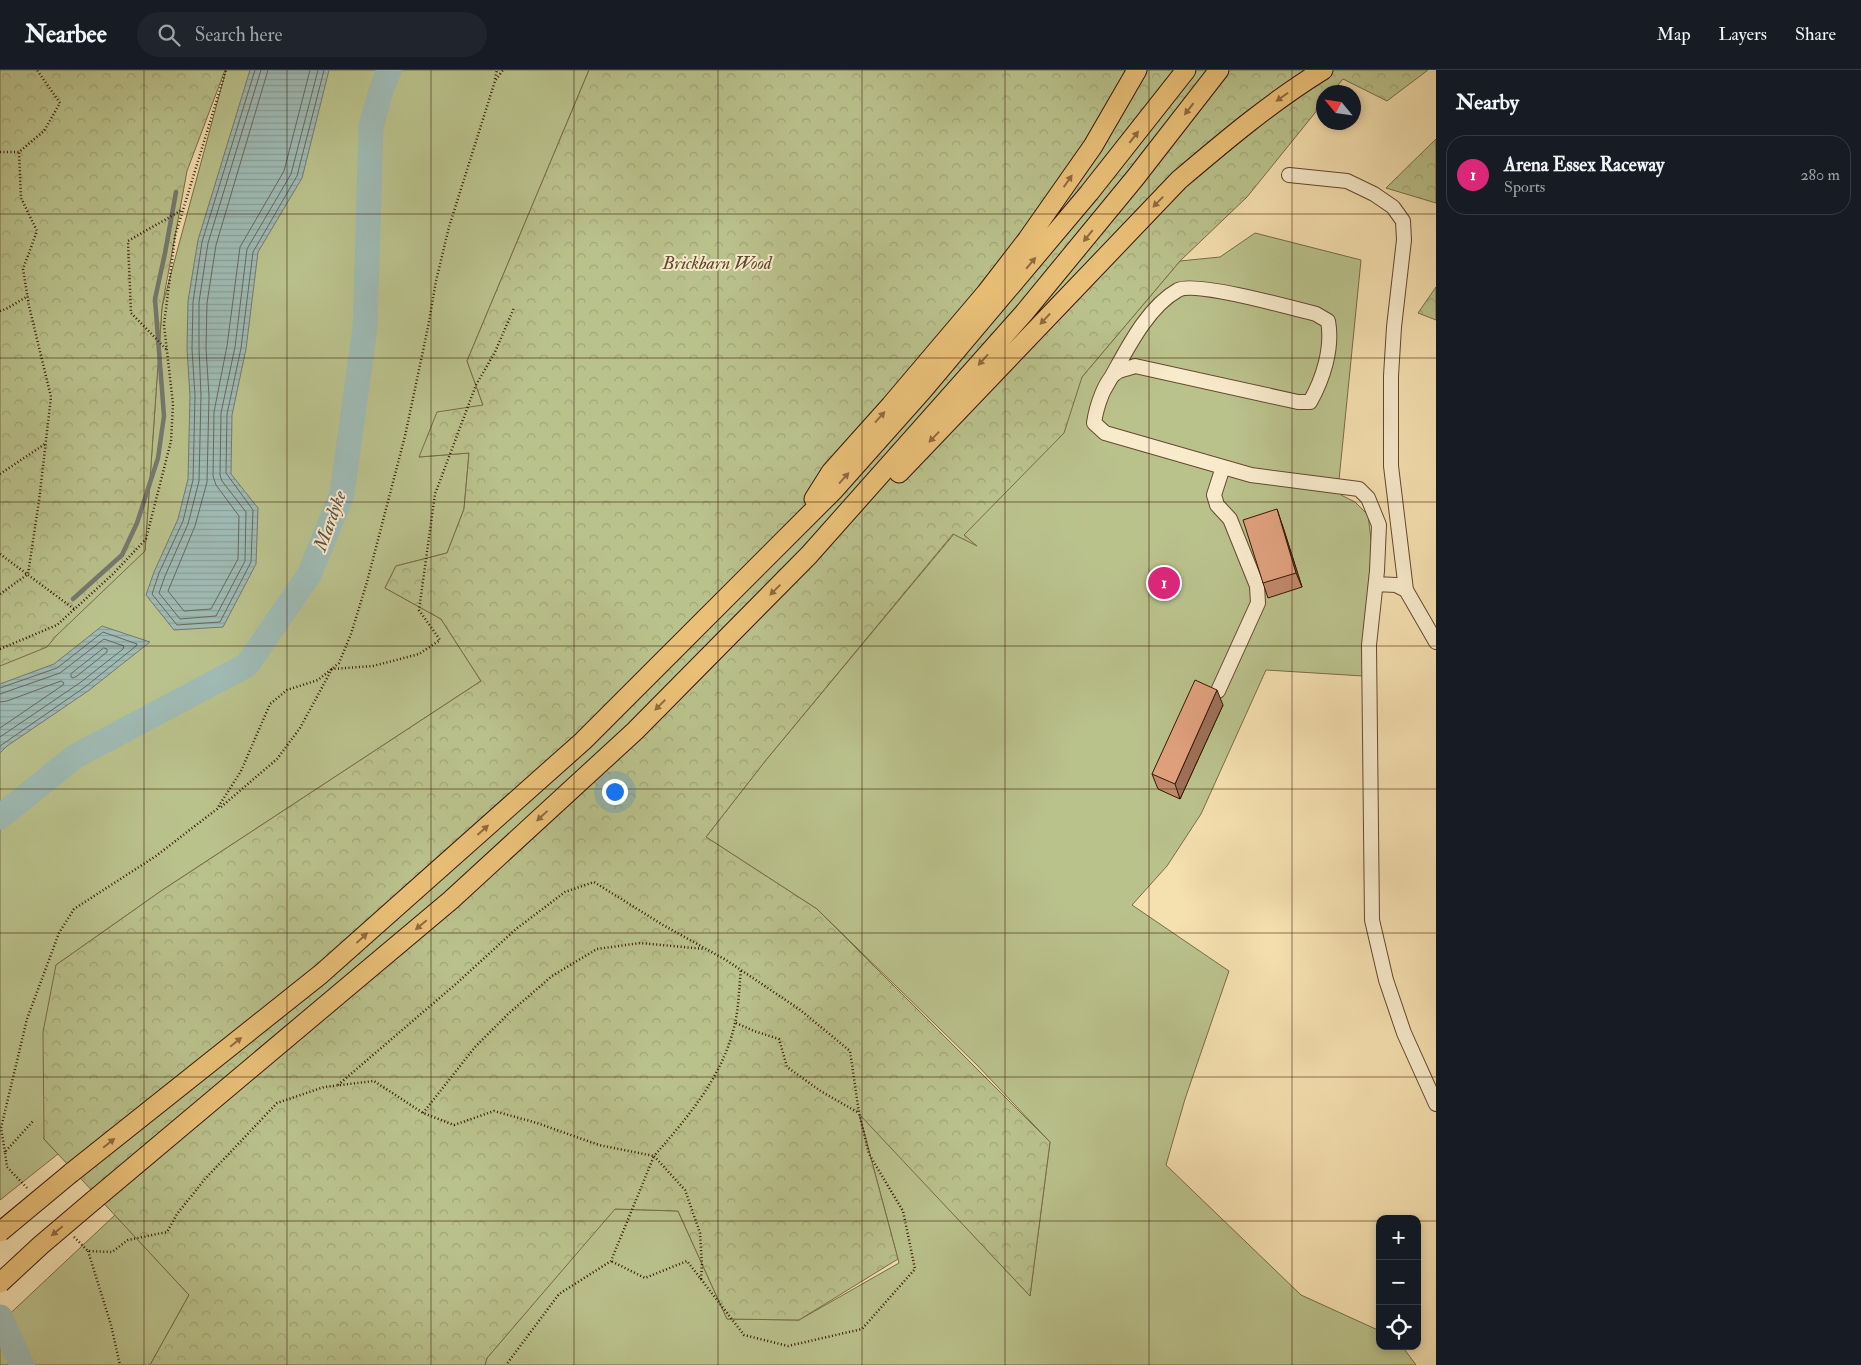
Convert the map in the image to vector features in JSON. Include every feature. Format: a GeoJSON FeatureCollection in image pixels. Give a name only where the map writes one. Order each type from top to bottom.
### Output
{"type":"FeatureCollection","features":[{"type":"Feature","properties":{"kind":"highway"},"geometry":{"type":"LineString","coordinates":[[798,525],[830,472],[891,405],[986,293],[1027,240],[1093,146],[1137,70]]}},
{"type":"Feature","properties":{"kind":"highway"},"geometry":{"type":"LineString","coordinates":[[0,1232],[71,1173],[321,974],[576,748],[834,490],[984,320],[1090,193],[1186,70]]}},
{"type":"Feature","properties":{"kind":"highway"},"geometry":{"type":"LineString","coordinates":[[0,1283],[40,1245],[451,900],[635,731],[809,555],[1024,313],[1135,178],[1219,70]]}},
{"type":"Feature","properties":{"kind":"highway"},"geometry":{"type":"LineString","coordinates":[[809,555],[868,505],[1179,180],[1269,106],[1323,70]]}},
{"type":"Feature","properties":{"kind":"lane"},"geometry":{"type":"LineString","coordinates":[[1289,175],[1347,181],[1374,194],[1393,207],[1403,221],[1404,240],[1394,327],[1391,376],[1391,466],[1406,590],[1436,642]]}},
{"type":"Feature","properties":{"kind":"lane"},"geometry":{"type":"LineString","coordinates":[[1104,390],[1117,371],[1135,366],[1298,402],[1310,402],[1319,386],[1325,364],[1330,334],[1328,321],[1316,314],[1202,288],[1180,289],[1162,302],[1141,327],[1104,390],[1096,408],[1094,423],[1105,433],[1252,475],[1359,489],[1368,498],[1379,525],[1376,584],[1369,646],[1372,920],[1386,980],[1404,1033],[1436,1104]]}},
{"type":"Feature","properties":{"kind":"lane"},"geometry":{"type":"LineString","coordinates":[[1218,691],[1258,603],[1257,586],[1230,519],[1217,505],[1215,499],[1214,495],[1223,467]]}},
{"type":"Feature","properties":{"kind":"lane"},"geometry":{"type":"LineString","coordinates":[[1376,584],[1396,586],[1406,590]]}},
{"type":"Feature","properties":{"kind":"path"},"geometry":{"type":"LineString","coordinates":[[0,152],[19,152],[44,132],[60,103],[37,70]]}},
{"type":"Feature","properties":{"kind":"path"},"geometry":{"type":"LineString","coordinates":[[0,649],[57,625],[113,574],[146,539],[171,441],[173,404],[164,324],[176,236],[226,70]]}},
{"type":"Feature","properties":{"kind":"path"},"geometry":{"type":"LineString","coordinates":[[218,809],[242,771],[270,704],[287,690],[318,680],[339,663],[351,634],[367,582],[416,390],[436,281],[447,236],[497,70]]}},
{"type":"Feature","properties":{"kind":"path"},"geometry":{"type":"LineString","coordinates":[[495,81],[503,70]]}},
{"type":"Feature","properties":{"kind":"path"},"geometry":{"type":"LineString","coordinates":[[0,594],[28,574],[51,397],[23,269],[37,231],[21,198],[19,152]]}},
{"type":"Feature","properties":{"kind":"path"},"geometry":{"type":"LineString","coordinates":[[167,351],[131,313],[128,241],[184,210]]}},
{"type":"Feature","properties":{"kind":"path"},"geometry":{"type":"LineString","coordinates":[[0,311],[28,296]]}},
{"type":"Feature","properties":{"kind":"path"},"geometry":{"type":"LineString","coordinates":[[332,669],[373,666],[418,654],[440,640],[418,610],[435,494],[476,385],[495,352],[514,308]]}},
{"type":"Feature","properties":{"kind":"path"},"geometry":{"type":"LineString","coordinates":[[0,474],[46,444]]}},
{"type":"Feature","properties":{"kind":"path"},"geometry":{"type":"LineString","coordinates":[[0,554],[74,609]]}},
{"type":"Feature","properties":{"kind":"path"},"geometry":{"type":"LineString","coordinates":[[5,1152],[0,1128],[27,1019],[59,933],[74,910],[156,856],[218,809],[277,759],[300,728],[332,669]]}},
{"type":"Feature","properties":{"kind":"path"},"geometry":{"type":"LineString","coordinates":[[338,1085],[457,983],[516,929],[565,892],[594,882],[662,925],[741,969],[799,1009],[850,1050],[859,1113],[869,1154],[903,1211],[915,1269],[862,1329],[788,1346],[744,1335],[687,1262],[645,1278],[611,1261]]}},
{"type":"Feature","properties":{"kind":"path"},"geometry":{"type":"LineString","coordinates":[[423,1113],[475,1047],[508,1014],[552,976],[596,949],[640,943],[706,949]]}},
{"type":"Feature","properties":{"kind":"path"},"geometry":{"type":"LineString","coordinates":[[506,1365],[559,1294],[611,1261],[654,1156],[691,1113],[724,1061],[735,1023],[741,969]]}},
{"type":"Feature","properties":{"kind":"path"},"geometry":{"type":"LineString","coordinates":[[735,1023],[779,1039],[787,1068],[822,1092],[859,1113]]}},
{"type":"Feature","properties":{"kind":"path"},"geometry":{"type":"LineString","coordinates":[[128,1240],[167,1232],[177,1214],[205,1179],[277,1103],[324,1087],[374,1081],[423,1113],[454,1125],[494,1111],[537,1123],[599,1145],[654,1156],[685,1190],[700,1233],[702,1265],[700,1279]]}},
{"type":"Feature","properties":{"kind":"path"},"geometry":{"type":"LineString","coordinates":[[88,1251],[112,1325],[120,1365]]}},
{"type":"Feature","properties":{"kind":"green space"},"geometry":{"type":"Polygon","coordinates":[[[0,70],[225,70],[187,171],[162,307],[145,551],[56,636],[47,647],[0,666],[0,70]]]}},
{"type":"Feature","properties":{"kind":"green space"},"geometry":{"type":"Polygon","coordinates":[[[226,70],[589,70],[467,361],[483,405],[419,457],[469,453],[464,509],[447,553],[396,566],[385,588],[441,619],[481,681],[161,891],[56,965],[44,1139],[58,1154],[0,1200],[0,664],[145,551],[162,307],[226,70]]]}},
{"type":"Feature","properties":{"kind":"green space","name":"Brickbarn Wood"},"geometry":{"type":"Polygon","coordinates":[[[589,70],[1428,70],[1387,101],[1361,88],[1361,85],[1355,85],[1343,79],[1338,85],[1316,85],[1316,112],[1247,197],[1180,261],[1082,377],[1064,433],[964,535],[977,546],[953,534],[766,760],[706,837],[817,909],[1050,1142],[1030,1296],[859,1114],[898,1259],[799,1320],[727,1319],[678,1211],[615,1209],[487,1358],[485,1365],[150,1365],[189,1295],[44,1139],[43,1032],[56,965],[161,891],[481,681],[441,619],[385,588],[396,566],[447,553],[464,509],[469,453],[419,457],[437,412],[483,405],[467,361],[589,70]]]}},
{"type":"Feature","properties":{"kind":"green space"},"geometry":{"type":"Polygon","coordinates":[[[1436,139],[1436,203],[1386,188],[1436,139]]]}},
{"type":"Feature","properties":{"kind":"green space"},"geometry":{"type":"Polygon","coordinates":[[[1255,233],[1361,260],[1339,480],[1341,495],[1355,502],[1368,515],[1372,547],[1365,620],[1363,676],[1266,670],[1201,814],[1167,866],[1132,905],[1229,971],[1185,1099],[1166,1165],[1301,1295],[1376,1329],[1376,1350],[1405,1350],[1416,1365],[485,1365],[487,1358],[614,1209],[678,1211],[727,1319],[799,1320],[899,1263],[859,1113],[1030,1296],[1050,1142],[977,1065],[817,909],[706,837],[766,760],[954,534],[974,544],[964,535],[1082,377],[1180,261],[1220,257],[1255,233]]]}},
{"type":"Feature","properties":{"kind":"green space"},"geometry":{"type":"Polygon","coordinates":[[[1436,287],[1436,320],[1418,313],[1436,287]]]}},
{"type":"Feature","properties":{"kind":"green space"},"geometry":{"type":"Polygon","coordinates":[[[115,1215],[189,1295],[150,1365],[0,1365],[0,1323],[115,1215]]]}},
{"type":"Feature","properties":{"kind":"water"},"geometry":{"type":"Polygon","coordinates":[[[250,70],[329,70],[302,178],[258,252],[246,349],[232,415],[231,474],[258,508],[256,564],[223,627],[174,630],[146,595],[154,572],[178,519],[188,479],[190,396],[187,349],[188,301],[198,240],[250,70]]]}},
{"type":"Feature","properties":{"kind":"water"},"geometry":{"type":"Polygon","coordinates":[[[102,626],[150,642],[88,691],[7,746],[0,753],[0,684],[54,664],[102,626]]]}},
{"type":"Feature","properties":{"kind":"building"},"geometry":{"type":"Polygon","coordinates":[[[1277,509],[1296,573],[1263,583],[1243,520],[1277,509]]]}},
{"type":"Feature","properties":{"kind":"building"},"geometry":{"type":"Polygon","coordinates":[[[1195,680],[1217,690],[1175,784],[1152,774],[1195,680]]]}},
{"type":"Feature","properties":{"kind":"waterway","name":"Mardyke"},"geometry":{"type":"LineString","coordinates":[[0,817],[74,757],[247,665],[309,575],[342,494],[365,327],[371,126],[389,70]]}},
{"type":"Feature","properties":{"kind":"waterway"},"geometry":{"type":"LineString","coordinates":[[73,599],[122,555],[137,523],[158,458],[164,416],[155,299],[176,192]]}},
{"type":"Feature","properties":{"kind":"waterway","name":"Mardyke"},"geometry":{"type":"LineString","coordinates":[[0,1317],[22,1365]]}},
{"type":"Feature","properties":{"kind":"place","name":"Arena Essex Raceway"},"geometry":{"type":"Point","coordinates":[1164,583]}}]}
